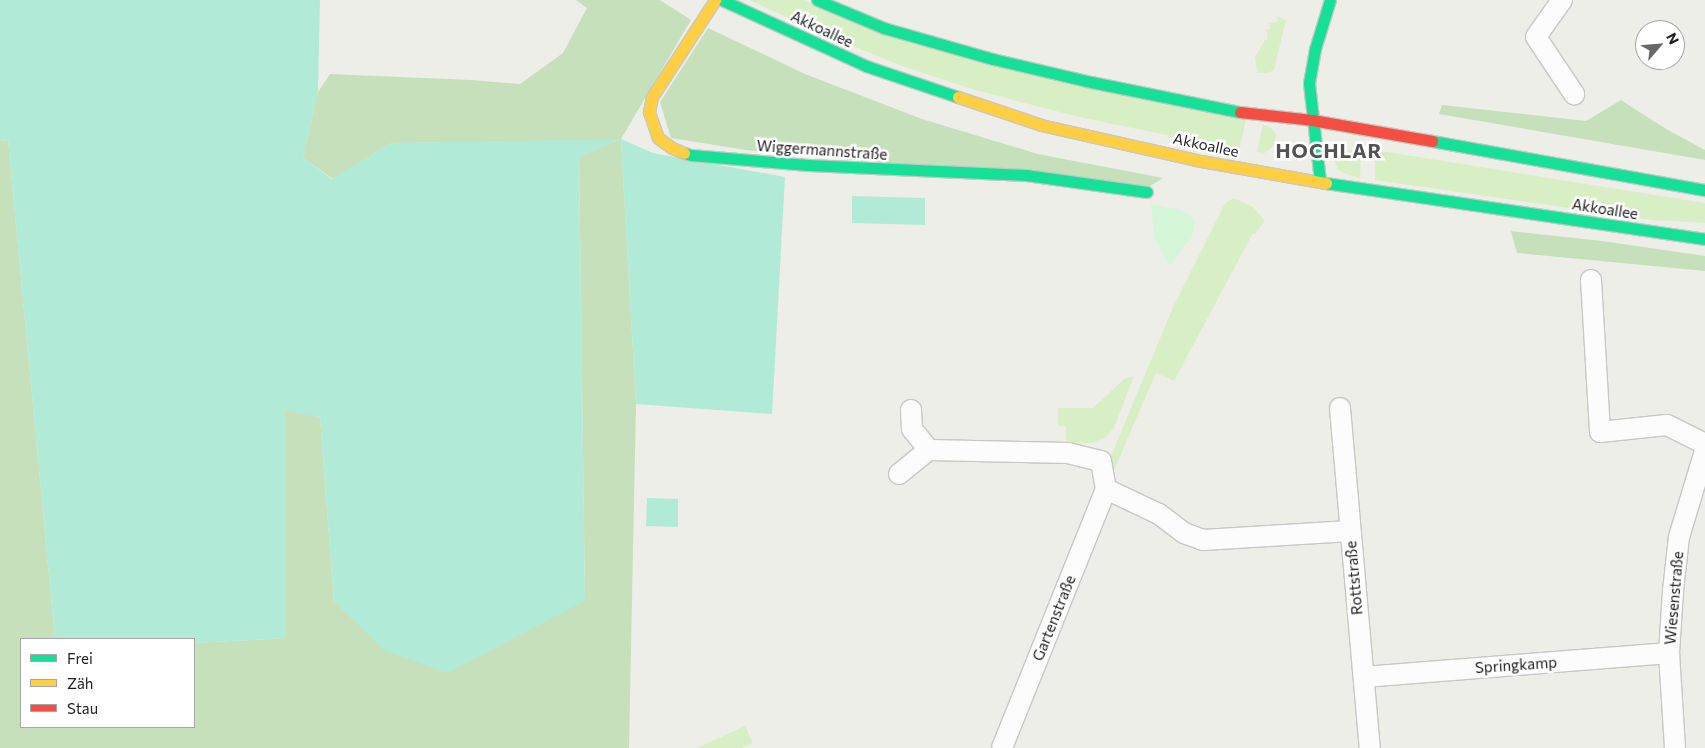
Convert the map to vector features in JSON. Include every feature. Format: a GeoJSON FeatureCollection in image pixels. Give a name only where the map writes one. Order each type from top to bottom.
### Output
{"type":"FeatureCollection","features":[{"type":"Feature","properties":{"kind":"main road","name":"Wiggermannstraße"},"geometry":{"type":"LineString","coordinates":[[715,0],[652,97],[649,112],[658,138],[672,148],[691,155],[808,165],[1026,175],[1147,192]]}},
{"type":"Feature","properties":{"kind":"main road","name":"Akkoallee"},"geometry":{"type":"LineString","coordinates":[[722,0],[866,66],[1041,125],[1201,161],[1367,190],[1705,239]]}},
{"type":"Feature","properties":{"kind":"main road","name":"Akkoallee"},"geometry":{"type":"LineString","coordinates":[[817,0],[884,28],[993,60],[1091,82],[1257,115],[1312,120],[1705,190]]}},
{"type":"Feature","properties":{"kind":"main road"},"geometry":{"type":"LineString","coordinates":[[1320,181],[1309,84],[1315,49],[1329,1]]}},
{"type":"Feature","properties":{"kind":"street"},"geometry":{"type":"LineString","coordinates":[[1562,0],[1536,37],[1574,94]]}},
{"type":"Feature","properties":{"kind":"street"},"geometry":{"type":"LineString","coordinates":[[1590,280],[1600,432],[1668,424],[1705,444]]}},
{"type":"Feature","properties":{"kind":"street","name":"Rottstraße"},"geometry":{"type":"LineString","coordinates":[[1340,408],[1370,748]]}},
{"type":"Feature","properties":{"kind":"street"},"geometry":{"type":"LineString","coordinates":[[911,410],[912,429],[929,450]]}},
{"type":"Feature","properties":{"kind":"street"},"geometry":{"type":"LineString","coordinates":[[899,474],[929,450],[1068,454],[1100,461],[1106,488],[1159,514],[1184,533],[1203,540],[1350,531]]}},
{"type":"Feature","properties":{"kind":"street","name":"Wiesenstraße"},"geometry":{"type":"LineString","coordinates":[[1675,748],[1669,654],[1673,591],[1680,537],[1705,451]]}},
{"type":"Feature","properties":{"kind":"street","name":"Gartenstraße"},"geometry":{"type":"LineString","coordinates":[[1002,748],[1106,488]]}},
{"type":"Feature","properties":{"kind":"street","name":"Springkamp"},"geometry":{"type":"LineString","coordinates":[[1364,677],[1669,654]]}},
{"type":"Feature","properties":{"kind":"green space"},"geometry":{"type":"Polygon","coordinates":[[[0,0],[320,0],[318,92],[303,158],[332,179],[391,143],[621,139],[579,157],[585,601],[447,673],[384,650],[334,602],[320,417],[286,411],[286,638],[195,643],[195,638],[55,638],[8,140],[0,141],[0,0]]]}},
{"type":"Feature","properties":{"kind":"green space"},"geometry":{"type":"Polygon","coordinates":[[[576,0],[660,0],[691,20],[621,139],[636,404],[629,748],[0,748],[0,141],[8,140],[55,638],[20,638],[20,728],[195,728],[195,643],[286,638],[285,410],[320,417],[334,602],[585,601],[579,156],[619,140],[391,143],[333,179],[303,158],[318,92],[330,74],[520,84],[563,53],[587,8],[576,0]]]}},
{"type":"Feature","properties":{"kind":"green space"},"geometry":{"type":"Polygon","coordinates":[[[749,0],[803,0],[848,20],[1246,120],[1239,150],[1079,117],[975,90],[902,66],[824,34],[749,0]]]}},
{"type":"Feature","properties":{"kind":"green space"},"geometry":{"type":"Polygon","coordinates":[[[1277,16],[1286,20],[1274,70],[1268,73],[1257,73],[1255,57],[1265,40],[1268,39],[1266,29],[1270,29],[1269,23],[1278,22],[1277,16]]]}},
{"type":"Feature","properties":{"kind":"green space"},"geometry":{"type":"Polygon","coordinates":[[[708,28],[805,74],[922,119],[1038,154],[1163,178],[1147,188],[746,150],[671,138],[660,102],[708,28]]]}},
{"type":"Feature","properties":{"kind":"green space"},"geometry":{"type":"Polygon","coordinates":[[[1621,100],[1666,129],[1705,150],[1705,160],[1439,114],[1442,105],[1586,121],[1621,100]]]}},
{"type":"Feature","properties":{"kind":"green space"},"geometry":{"type":"Polygon","coordinates":[[[1263,124],[1272,129],[1276,134],[1274,145],[1265,153],[1257,152],[1263,124]]]}},
{"type":"Feature","properties":{"kind":"green space"},"geometry":{"type":"Polygon","coordinates":[[[621,139],[653,153],[785,177],[772,414],[636,404],[621,139]]]}},
{"type":"Feature","properties":{"kind":"green space"},"geometry":{"type":"Polygon","coordinates":[[[1361,149],[1360,178],[1343,173],[1337,168],[1335,161],[1338,155],[1349,150],[1361,149]]]}},
{"type":"Feature","properties":{"kind":"green space"},"geometry":{"type":"Polygon","coordinates":[[[1375,150],[1705,203],[1705,223],[1652,220],[1375,180],[1375,150]]]}},
{"type":"Feature","properties":{"kind":"green space"},"geometry":{"type":"Polygon","coordinates":[[[852,196],[925,198],[925,225],[852,223],[852,196]]]}},
{"type":"Feature","properties":{"kind":"green space"},"geometry":{"type":"Polygon","coordinates":[[[1234,198],[1253,207],[1265,221],[1255,234],[1253,233],[1174,381],[1156,373],[1111,477],[1109,464],[1111,456],[1174,305],[1222,209],[1226,202],[1234,198]]]}},
{"type":"Feature","properties":{"kind":"green space"},"geometry":{"type":"Polygon","coordinates":[[[1151,204],[1180,210],[1191,216],[1195,223],[1192,237],[1170,266],[1154,237],[1151,204]]]}},
{"type":"Feature","properties":{"kind":"green space"},"geometry":{"type":"Polygon","coordinates":[[[1511,231],[1602,241],[1705,256],[1705,271],[1517,253],[1511,231]]]}},
{"type":"Feature","properties":{"kind":"green space"},"geometry":{"type":"Polygon","coordinates":[[[1134,376],[1114,428],[1106,437],[1092,443],[1066,443],[1066,427],[1058,426],[1058,408],[1093,408],[1124,379],[1134,376]]]}},
{"type":"Feature","properties":{"kind":"green space"},"geometry":{"type":"Polygon","coordinates":[[[647,498],[678,499],[678,527],[646,526],[647,498]]]}},
{"type":"Feature","properties":{"kind":"green space"},"geometry":{"type":"Polygon","coordinates":[[[745,726],[753,743],[742,748],[697,748],[745,726]]]}},
{"type":"Feature","properties":{"kind":"traffic: fast"},"geometry":{"type":"LineString","coordinates":[[722,0],[866,66],[958,97]]}},
{"type":"Feature","properties":{"kind":"traffic: fast"},"geometry":{"type":"LineString","coordinates":[[817,0],[884,28],[993,59],[1091,82],[1240,112]]}},
{"type":"Feature","properties":{"kind":"traffic: fast"},"geometry":{"type":"LineString","coordinates":[[1320,181],[1309,83],[1315,49],[1330,0]]}},
{"type":"Feature","properties":{"kind":"traffic: fast"},"geometry":{"type":"LineString","coordinates":[[1432,141],[1705,190]]}},
{"type":"Feature","properties":{"kind":"traffic: fast"},"geometry":{"type":"LineString","coordinates":[[684,153],[808,165],[1026,175],[1147,192]]}},
{"type":"Feature","properties":{"kind":"traffic: fast"},"geometry":{"type":"LineString","coordinates":[[1326,183],[1705,239]]}},
{"type":"Feature","properties":{"kind":"traffic: slow"},"geometry":{"type":"LineString","coordinates":[[684,153],[672,148],[658,138],[649,112],[652,97],[715,0]]}},
{"type":"Feature","properties":{"kind":"traffic: slow"},"geometry":{"type":"LineString","coordinates":[[958,97],[1041,125],[1201,161],[1326,183]]}},
{"type":"Feature","properties":{"kind":"traffic: jam"},"geometry":{"type":"LineString","coordinates":[[1240,112],[1312,120],[1432,141]]}},
{"type":"Feature","properties":{"kind":"district","name":"HOCHLAR"},"geometry":{"type":"Point","coordinates":[1329,150]}}]}
